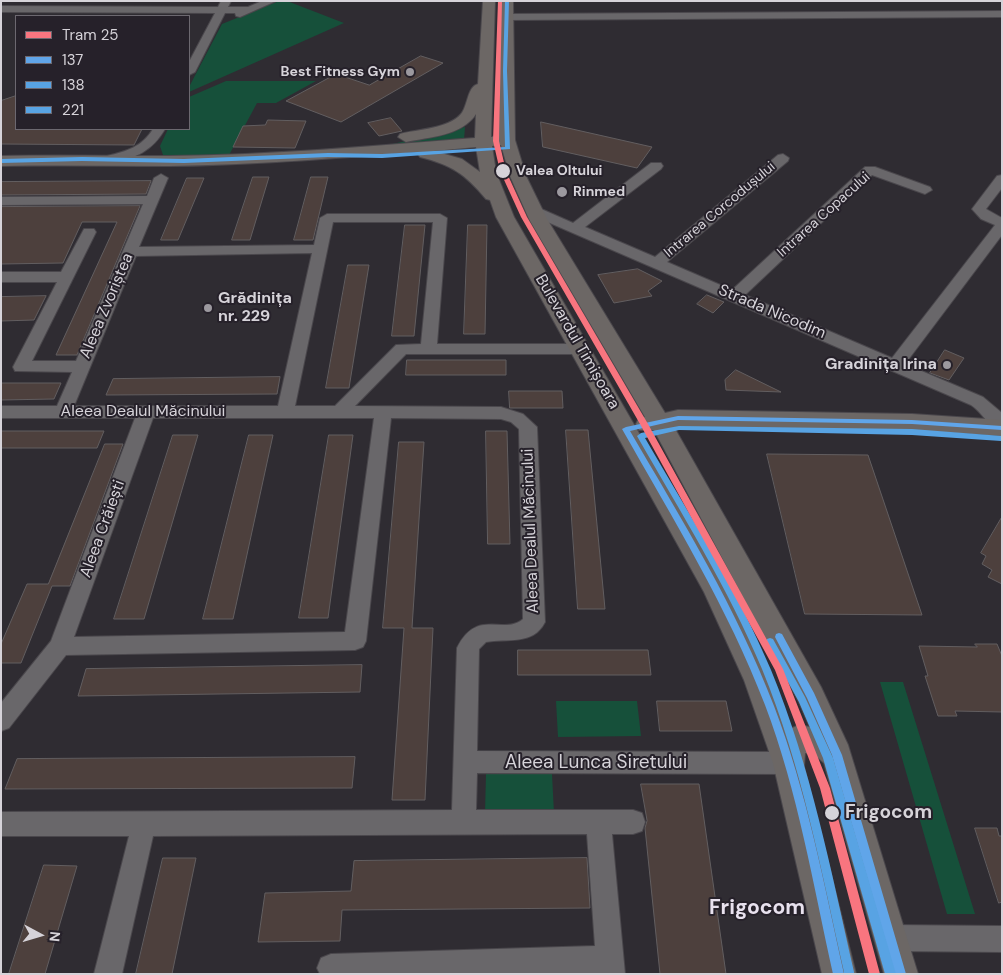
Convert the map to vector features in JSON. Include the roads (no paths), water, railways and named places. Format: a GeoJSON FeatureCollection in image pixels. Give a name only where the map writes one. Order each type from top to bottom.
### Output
{"type":"FeatureCollection","features":[{"type":"Feature","properties":{"kind":"main road","name":"Bulevardul Timișoara"},"geometry":{"type":"LineString","coordinates":[[489,1],[485,70],[484,146],[488,172],[498,201],[716,589],[770,706],[788,763],[839,974]]}},
{"type":"Feature","properties":{"kind":"main road","name":"Bulevardul Timișoara"},"geometry":{"type":"LineString","coordinates":[[506,1],[508,144],[518,176],[534,211],[660,421],[811,696],[838,755],[901,974]]}},
{"type":"Feature","properties":{"kind":"main road"},"geometry":{"type":"LineString","coordinates":[[328,155],[458,124],[470,112],[485,70]]}},
{"type":"Feature","properties":{"kind":"main road"},"geometry":{"type":"LineString","coordinates":[[484,102],[506,102]]}},
{"type":"Feature","properties":{"kind":"main road"},"geometry":{"type":"LineString","coordinates":[[1,161],[112,159],[168,161],[328,155],[508,144]]}},
{"type":"Feature","properties":{"kind":"main road"},"geometry":{"type":"LineString","coordinates":[[328,155],[426,154],[484,146]]}},
{"type":"Feature","properties":{"kind":"main road"},"geometry":{"type":"LineString","coordinates":[[426,154],[445,157],[465,166],[498,201]]}},
{"type":"Feature","properties":{"kind":"main road"},"geometry":{"type":"LineString","coordinates":[[626,429],[678,418],[912,422],[1002,426]]}},
{"type":"Feature","properties":{"kind":"main road"},"geometry":{"type":"LineString","coordinates":[[750,662],[761,668],[773,670],[783,666],[788,654]]}},
{"type":"Feature","properties":{"kind":"main road"},"geometry":{"type":"LineString","coordinates":[[788,763],[791,747],[799,739],[820,741],[838,755]]}},
{"type":"Feature","properties":{"kind":"street"},"geometry":{"type":"LineString","coordinates":[[214,24],[271,1]]}},
{"type":"Feature","properties":{"kind":"street"},"geometry":{"type":"LineString","coordinates":[[1,9],[224,6],[250,10]]}},
{"type":"Feature","properties":{"kind":"street"},"geometry":{"type":"LineString","coordinates":[[190,68],[194,53],[224,6]]}},
{"type":"Feature","properties":{"kind":"street"},"geometry":{"type":"LineString","coordinates":[[507,17],[1002,14]]}},
{"type":"Feature","properties":{"kind":"street"},"geometry":{"type":"LineString","coordinates":[[112,159],[139,152],[152,142],[158,130]]}},
{"type":"Feature","properties":{"kind":"street"},"geometry":{"type":"LineString","coordinates":[[152,142],[153,153],[168,161]]}},
{"type":"Feature","properties":{"kind":"street","name":"Intrarea Corcodușului"},"geometry":{"type":"LineString","coordinates":[[657,263],[783,158]]}},
{"type":"Feature","properties":{"kind":"street"},"geometry":{"type":"LineString","coordinates":[[575,228],[656,166]]}},
{"type":"Feature","properties":{"kind":"street","name":"Intrarea Copacului"},"geometry":{"type":"LineString","coordinates":[[735,296],[870,170],[925,190]]}},
{"type":"Feature","properties":{"kind":"street","name":"Aleea Zvoriștea"},"geometry":{"type":"LineString","coordinates":[[63,412],[161,178]]}},
{"type":"Feature","properties":{"kind":"street"},"geometry":{"type":"LineString","coordinates":[[895,365],[1002,224],[986,216],[979,209],[1002,179]]}},
{"type":"Feature","properties":{"kind":"street"},"geometry":{"type":"LineString","coordinates":[[1,201],[152,200]]}},
{"type":"Feature","properties":{"kind":"street","name":"Strada Nicodim"},"geometry":{"type":"LineString","coordinates":[[534,211],[977,401],[985,406],[1002,426]]}},
{"type":"Feature","properties":{"kind":"street"},"geometry":{"type":"LineString","coordinates":[[285,412],[327,218],[440,218],[429,348]]}},
{"type":"Feature","properties":{"kind":"street"},"geometry":{"type":"LineString","coordinates":[[82,366],[20,367],[89,232]]}},
{"type":"Feature","properties":{"kind":"street"},"geometry":{"type":"LineString","coordinates":[[130,252],[320,250]]}},
{"type":"Feature","properties":{"kind":"street"},"geometry":{"type":"LineString","coordinates":[[1,278],[66,277]]}},
{"type":"Feature","properties":{"kind":"street"},"geometry":{"type":"LineString","coordinates":[[339,412],[398,352],[407,348],[582,349]]}},
{"type":"Feature","properties":{"kind":"street","name":"Aleea Dealul Măcinului"},"geometry":{"type":"LineString","coordinates":[[1,412],[502,412],[518,416],[528,427],[534,622],[529,629],[520,632],[486,633],[476,635],[470,640],[468,648],[465,762]]}},
{"type":"Feature","properties":{"kind":"street","name":"Aleea Crăiești"},"geometry":{"type":"LineString","coordinates":[[1,721],[60,646],[146,412]]}},
{"type":"Feature","properties":{"kind":"street"},"geometry":{"type":"LineString","coordinates":[[60,646],[355,641],[383,412]]}},
{"type":"Feature","properties":{"kind":"street"},"geometry":{"type":"LineString","coordinates":[[464,823],[465,762]]}},
{"type":"Feature","properties":{"kind":"street","name":"Aleea Lunca Siretului"},"geometry":{"type":"LineString","coordinates":[[465,762],[788,763]]}},
{"type":"Feature","properties":{"kind":"street"},"geometry":{"type":"LineString","coordinates":[[1,824],[633,822]]}},
{"type":"Feature","properties":{"kind":"street"},"geometry":{"type":"LineString","coordinates":[[108,974],[144,823]]}},
{"type":"Feature","properties":{"kind":"street"},"geometry":{"type":"LineString","coordinates":[[331,968],[611,966],[599,823]]}},
{"type":"Feature","properties":{"kind":"street"},"geometry":{"type":"LineString","coordinates":[[892,938],[1002,939]]}},
{"type":"Feature","properties":{"kind":"tram line","name":"25"},"geometry":{"type":"LineString","coordinates":[[500,1],[496,141],[503,171],[524,217],[644,424],[779,669],[825,788],[875,974]]}},
{"type":"Feature","properties":{"kind":"place","name":"Best Fitness Gym"},"geometry":{"type":"Point","coordinates":[410,72]}},
{"type":"Feature","properties":{"kind":"place","name":"Valea Oltului"},"geometry":{"type":"Point","coordinates":[503,171]}},
{"type":"Feature","properties":{"kind":"place","name":"Rinmed"},"geometry":{"type":"Point","coordinates":[562,192]}},
{"type":"Feature","properties":{"kind":"place","name":"Grădinița nr. 229"},"geometry":{"type":"Point","coordinates":[208,308]}},
{"type":"Feature","properties":{"kind":"place","name":"Gradinița Irina"},"geometry":{"type":"Point","coordinates":[947,365]}},
{"type":"Feature","properties":{"kind":"place","name":"Frigocom"},"geometry":{"type":"Point","coordinates":[832,813]}},
{"type":"Feature","properties":{"kind":"district","name":"Frigocom"},"geometry":{"type":"Point","coordinates":[757,908]}}]}
